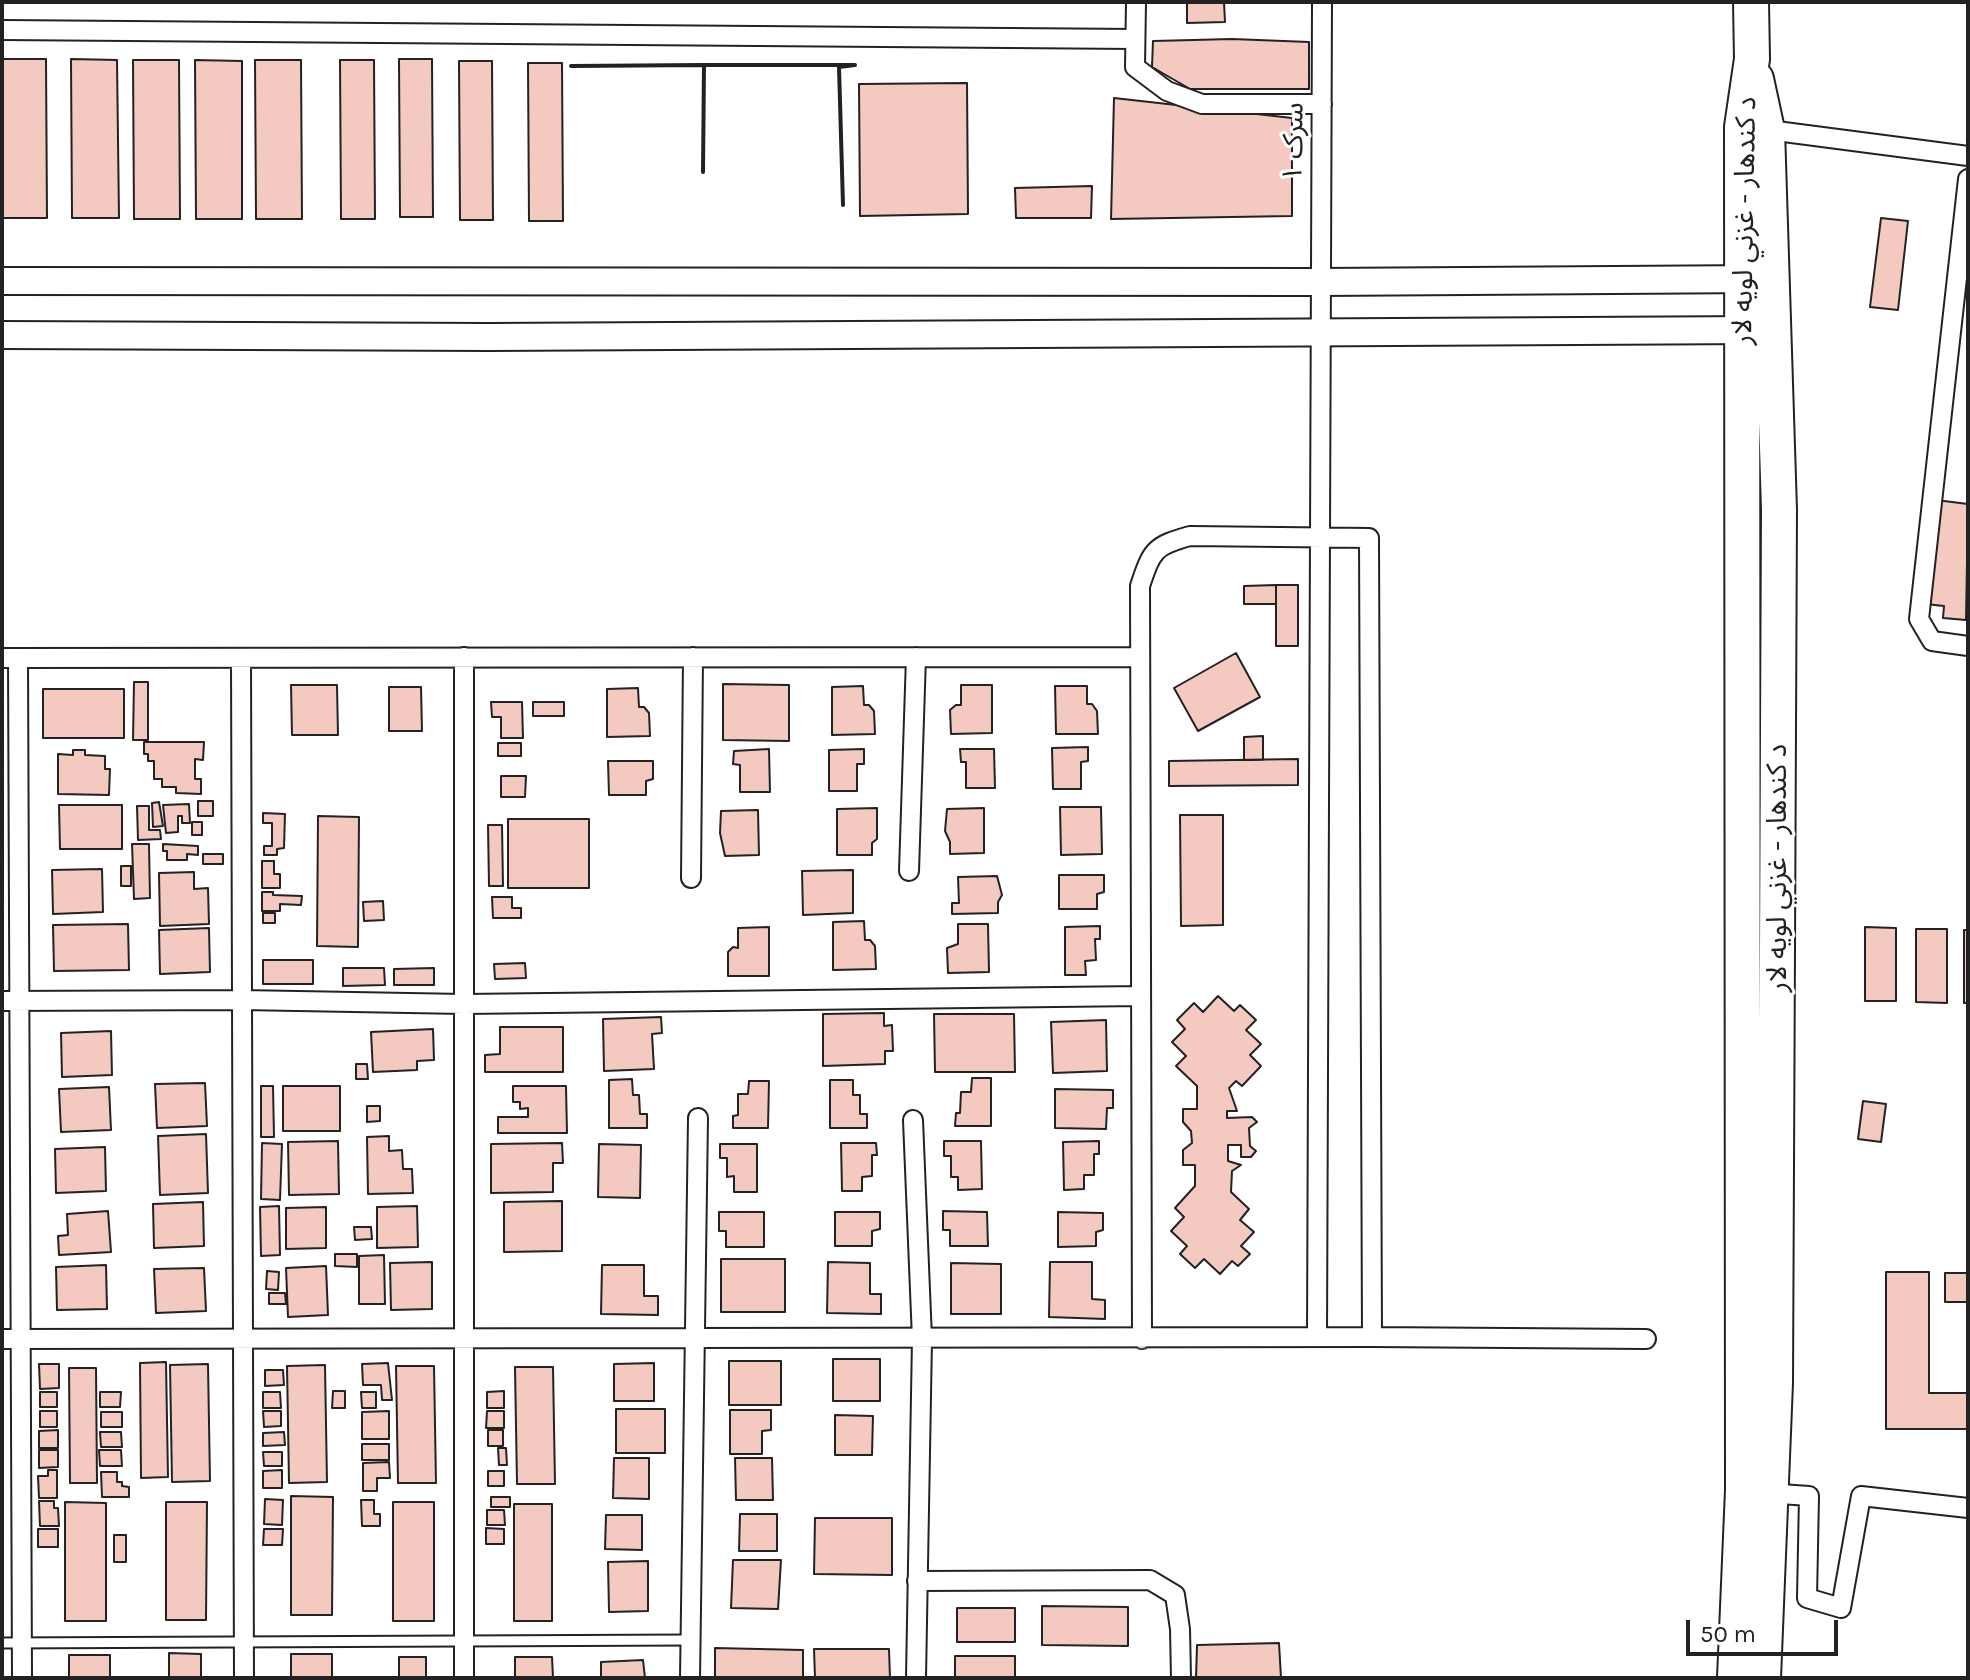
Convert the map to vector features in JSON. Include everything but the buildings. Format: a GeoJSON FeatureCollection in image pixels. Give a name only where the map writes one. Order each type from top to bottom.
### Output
{"type":"FeatureCollection","features":[{"type":"Feature","properties":{"kind":"highway","name":"د کندهار - غزني لويه لار"},"geometry":{"type":"LineString","coordinates":[[1751,2],[1758,330],[1757,1492],[1763,1678]]}},
{"type":"Feature","properties":{"kind":"highway","name":"د کندهار - غزني لويه لار"},"geometry":{"type":"LineString","coordinates":[[1735,1678],[1757,1492]]}},
{"type":"Feature","properties":{"kind":"street"},"geometry":{"type":"LineString","coordinates":[[1136,2],[1135,67],[1167,91],[1202,104],[1322,104]]}},
{"type":"Feature","properties":{"kind":"street","name":"سرک ۱"},"geometry":{"type":"LineString","coordinates":[[1317,1337],[1322,2]]}},
{"type":"Feature","properties":{"kind":"street"},"geometry":{"type":"LineString","coordinates":[[2,30],[1135,39]]}},
{"type":"Feature","properties":{"kind":"street"},"geometry":{"type":"LineString","coordinates":[[1755,128],[1968,156]]}},
{"type":"Feature","properties":{"kind":"street"},"geometry":{"type":"LineString","coordinates":[[1968,179],[1919,619],[1932,641],[1968,646]]}},
{"type":"Feature","properties":{"kind":"street"},"geometry":{"type":"LineString","coordinates":[[2,281],[1320,282],[1757,279]]}},
{"type":"Feature","properties":{"kind":"street"},"geometry":{"type":"LineString","coordinates":[[2,335],[521,337],[1758,330]]}},
{"type":"Feature","properties":{"kind":"street"},"geometry":{"type":"LineString","coordinates":[[1142,1339],[1140,586],[1147,564],[1161,544],[1190,536],[1369,538],[1372,1337]]}},
{"type":"Feature","properties":{"kind":"street"},"geometry":{"type":"LineString","coordinates":[[464,657],[464,1678]]}},
{"type":"Feature","properties":{"kind":"street"},"geometry":{"type":"LineString","coordinates":[[691,878],[693,657]]}},
{"type":"Feature","properties":{"kind":"street"},"geometry":{"type":"LineString","coordinates":[[909,871],[916,657]]}},
{"type":"Feature","properties":{"kind":"street"},"geometry":{"type":"LineString","coordinates":[[22,1678],[12,1643],[22,1339],[11,1001],[10,658],[1139,657]]}},
{"type":"Feature","properties":{"kind":"street"},"geometry":{"type":"LineString","coordinates":[[241,658],[244,1678]]}},
{"type":"Feature","properties":{"kind":"street"},"geometry":{"type":"LineString","coordinates":[[11,1001],[242,1000],[464,1004],[1141,996]]}},
{"type":"Feature","properties":{"kind":"street"},"geometry":{"type":"LineString","coordinates":[[690,1678],[698,1118]]}},
{"type":"Feature","properties":{"kind":"street"},"geometry":{"type":"LineString","coordinates":[[913,1120],[922,1339],[916,1678]]}},
{"type":"Feature","properties":{"kind":"street"},"geometry":{"type":"LineString","coordinates":[[2,1339],[1646,1339]]}},
{"type":"Feature","properties":{"kind":"street"},"geometry":{"type":"LineString","coordinates":[[1757,1492],[1809,1496],[1807,1598],[1841,1608],[1861,1496],[1968,1508]]}},
{"type":"Feature","properties":{"kind":"street"},"geometry":{"type":"LineString","coordinates":[[917,1581],[1150,1580],[1175,1595],[1180,1629],[1181,1678]]}},
{"type":"Feature","properties":{"kind":"lane"},"geometry":{"type":"LineString","coordinates":[[12,1643],[690,1640]]}},
{"type":"Feature","properties":{"kind":"wall"},"geometry":{"type":"LineString","coordinates":[[571,66],[704,65]]}},
{"type":"Feature","properties":{"kind":"wall"},"geometry":{"type":"LineString","coordinates":[[703,172],[704,65],[855,65],[839,67],[843,205]]}}]}
